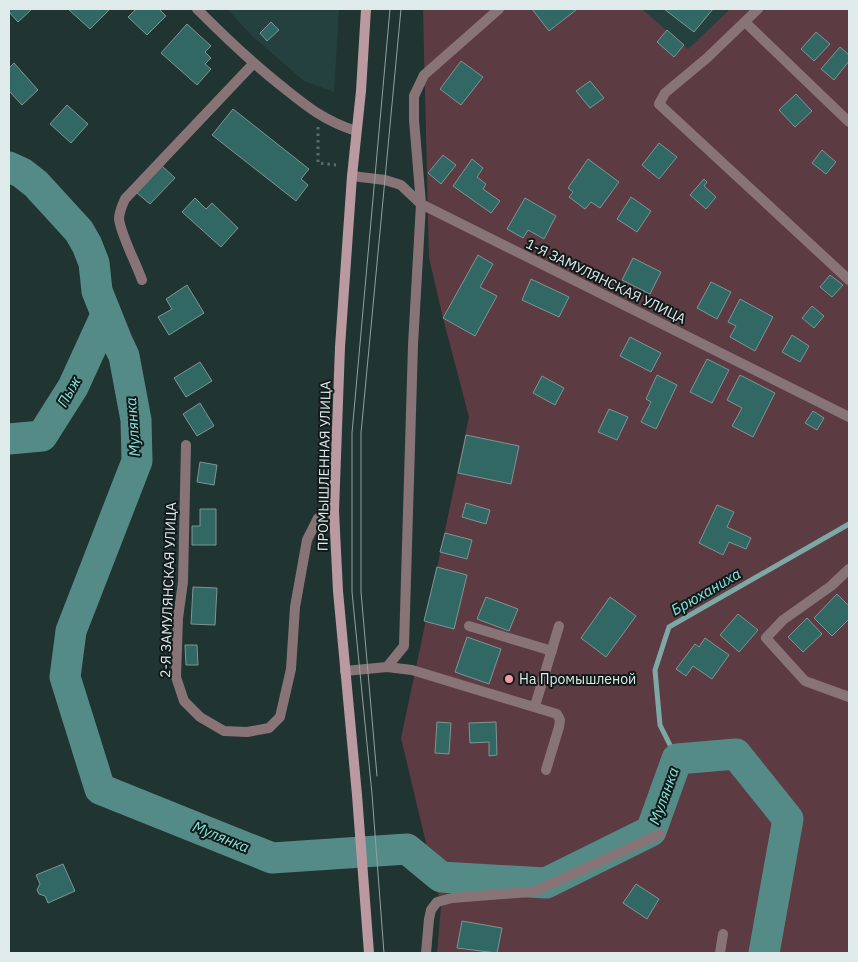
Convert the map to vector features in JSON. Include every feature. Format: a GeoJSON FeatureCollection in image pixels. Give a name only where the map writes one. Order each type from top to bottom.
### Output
{"type":"FeatureCollection","features":[{"type":"Feature","properties":{"kind":"main road","name":"ПРОМЫШЛЕННАЯ УЛИЦА"},"geometry":{"type":"LineString","coordinates":[[366,9],[340,348],[334,511],[344,671],[357,795],[369,953]]}},
{"type":"Feature","properties":{"kind":"street"},"geometry":{"type":"LineString","coordinates":[[197,9],[253,64],[317,114],[356,131]]}},
{"type":"Feature","properties":{"kind":"street"},"geometry":{"type":"LineString","coordinates":[[387,667],[404,646],[413,344],[421,204],[414,120],[414,96],[424,75],[499,9]]}},
{"type":"Feature","properties":{"kind":"street"},"geometry":{"type":"LineString","coordinates":[[758,9],[707,58],[665,92],[659,104],[849,280]]}},
{"type":"Feature","properties":{"kind":"street"},"geometry":{"type":"LineString","coordinates":[[745,22],[849,122]]}},
{"type":"Feature","properties":{"kind":"street"},"geometry":{"type":"LineString","coordinates":[[142,280],[121,226],[121,206],[253,64]]}},
{"type":"Feature","properties":{"kind":"street","name":"1-Я ЗАМУЛЯНСКАЯ УЛИЦА"},"geometry":{"type":"LineString","coordinates":[[352,176],[385,180],[401,185],[421,204],[849,417]]}},
{"type":"Feature","properties":{"kind":"street","name":"2-Я ЗАМУЛЯНСКАЯ УЛИЦА"},"geometry":{"type":"LineString","coordinates":[[186,445],[183,582],[178,618],[176,677],[184,700],[200,717],[224,731],[248,732],[269,728],[280,717],[291,669],[296,607],[306,540],[318,518],[334,511]]}},
{"type":"Feature","properties":{"kind":"street"},"geometry":{"type":"LineString","coordinates":[[849,569],[831,586],[783,620],[766,638],[805,681],[849,697]]}},
{"type":"Feature","properties":{"kind":"street"},"geometry":{"type":"LineString","coordinates":[[469,626],[552,651]]}},
{"type":"Feature","properties":{"kind":"street"},"geometry":{"type":"LineString","coordinates":[[535,706],[559,626]]}},
{"type":"Feature","properties":{"kind":"street"},"geometry":{"type":"LineString","coordinates":[[344,671],[387,667],[412,670],[557,714],[560,720],[546,770]]}},
{"type":"Feature","properties":{"kind":"street"},"geometry":{"type":"LineString","coordinates":[[426,953],[431,910],[437,902],[452,898],[518,893],[540,889],[660,834]]}},
{"type":"Feature","properties":{"kind":"street"},"geometry":{"type":"LineString","coordinates":[[720,953],[723,934]]}},
{"type":"Feature","properties":{"kind":"path"},"geometry":{"type":"LineString","coordinates":[[317,114],[318,163],[336,165]]}},
{"type":"Feature","properties":{"kind":"shaded area"},"geometry":{"type":"Polygon","coordinates":[[[227,9],[339,9],[334,92],[304,81],[252,36],[227,9]]]}},
{"type":"Feature","properties":{"kind":"shaded area"},"geometry":{"type":"Polygon","coordinates":[[[423,9],[642,9],[688,49],[730,9],[849,9],[849,953],[437,953],[441,906],[401,738],[469,417],[429,258],[423,9]]]}},
{"type":"Feature","properties":{"kind":"shaded area"},"geometry":{"type":"Polygon","coordinates":[[[642,9],[730,9],[688,49],[642,9]]]}},
{"type":"Feature","properties":{"kind":"building"},"geometry":{"type":"Polygon","coordinates":[[[9,9],[32,9],[18,22],[9,12],[9,9]]]}},
{"type":"Feature","properties":{"kind":"building"},"geometry":{"type":"Polygon","coordinates":[[[68,9],[110,9],[90,29],[68,9]]]}},
{"type":"Feature","properties":{"kind":"building"},"geometry":{"type":"Polygon","coordinates":[[[136,9],[159,9],[166,16],[147,35],[128,17],[136,9]]]}},
{"type":"Feature","properties":{"kind":"building"},"geometry":{"type":"Polygon","coordinates":[[[532,9],[576,9],[576,10],[549,31],[532,9]]]}},
{"type":"Feature","properties":{"kind":"building"},"geometry":{"type":"Polygon","coordinates":[[[664,9],[713,9],[694,32],[664,9]]]}},
{"type":"Feature","properties":{"kind":"building"},"geometry":{"type":"Polygon","coordinates":[[[271,22],[279,30],[267,41],[260,33],[271,22]]]}},
{"type":"Feature","properties":{"kind":"building"},"geometry":{"type":"Polygon","coordinates":[[[187,24],[211,46],[205,52],[211,58],[205,64],[211,69],[197,85],[161,53],[187,24]]]}},
{"type":"Feature","properties":{"kind":"building"},"geometry":{"type":"Polygon","coordinates":[[[667,30],[684,45],[674,57],[657,42],[667,30]]]}},
{"type":"Feature","properties":{"kind":"building"},"geometry":{"type":"Polygon","coordinates":[[[816,32],[830,44],[814,61],[801,49],[816,32]]]}},
{"type":"Feature","properties":{"kind":"building"},"geometry":{"type":"Polygon","coordinates":[[[840,47],[849,55],[849,61],[834,80],[821,69],[840,47]]]}},
{"type":"Feature","properties":{"kind":"building"},"geometry":{"type":"Polygon","coordinates":[[[461,61],[483,77],[461,105],[440,89],[461,61]]]}},
{"type":"Feature","properties":{"kind":"building"},"geometry":{"type":"Polygon","coordinates":[[[14,63],[38,90],[22,105],[9,91],[9,68],[14,63]]]}},
{"type":"Feature","properties":{"kind":"building"},"geometry":{"type":"Polygon","coordinates":[[[590,81],[604,98],[590,108],[576,91],[590,81]]]}},
{"type":"Feature","properties":{"kind":"building"},"geometry":{"type":"Polygon","coordinates":[[[796,94],[812,111],[795,127],[779,110],[796,94]]]}},
{"type":"Feature","properties":{"kind":"building"},"geometry":{"type":"Polygon","coordinates":[[[67,105],[88,124],[71,143],[50,124],[67,105]]]}},
{"type":"Feature","properties":{"kind":"building"},"geometry":{"type":"Polygon","coordinates":[[[233,109],[309,169],[301,179],[308,185],[296,201],[212,135],[233,109]]]}},
{"type":"Feature","properties":{"kind":"building"},"geometry":{"type":"Polygon","coordinates":[[[659,143],[677,157],[659,179],[642,165],[659,143]]]}},
{"type":"Feature","properties":{"kind":"building"},"geometry":{"type":"Polygon","coordinates":[[[822,150],[836,162],[826,174],[812,163],[822,150]]]}},
{"type":"Feature","properties":{"kind":"building"},"geometry":{"type":"Polygon","coordinates":[[[443,155],[456,165],[441,184],[428,173],[443,155]]]}},
{"type":"Feature","properties":{"kind":"building"},"geometry":{"type":"Polygon","coordinates":[[[472,159],[483,168],[477,177],[486,184],[483,189],[500,201],[491,213],[453,186],[472,159]]]}},
{"type":"Feature","properties":{"kind":"building"},"geometry":{"type":"Polygon","coordinates":[[[588,159],[619,182],[600,208],[591,202],[585,209],[569,197],[573,192],[568,188],[588,159]]]}},
{"type":"Feature","properties":{"kind":"building"},"geometry":{"type":"Polygon","coordinates":[[[162,166],[175,178],[150,204],[137,193],[162,166]]]}},
{"type":"Feature","properties":{"kind":"building"},"geometry":{"type":"Polygon","coordinates":[[[704,179],[707,182],[704,186],[716,197],[706,209],[690,195],[704,179]]]}},
{"type":"Feature","properties":{"kind":"building"},"geometry":{"type":"Polygon","coordinates":[[[631,197],[651,211],[637,232],[617,219],[631,197]]]}},
{"type":"Feature","properties":{"kind":"building"},"geometry":{"type":"Polygon","coordinates":[[[195,198],[206,209],[212,203],[238,228],[221,247],[182,212],[195,198]]]}},
{"type":"Feature","properties":{"kind":"building"},"geometry":{"type":"Polygon","coordinates":[[[525,198],[556,216],[544,239],[528,230],[523,238],[507,229],[525,198]]]}},
{"type":"Feature","properties":{"kind":"building"},"geometry":{"type":"Polygon","coordinates":[[[478,255],[493,264],[480,287],[497,296],[475,336],[443,318],[478,255]]]}},
{"type":"Feature","properties":{"kind":"building"},"geometry":{"type":"Polygon","coordinates":[[[633,258],[661,272],[650,294],[622,280],[633,258]]]}},
{"type":"Feature","properties":{"kind":"building"},"geometry":{"type":"Polygon","coordinates":[[[830,275],[843,285],[832,297],[820,287],[830,275]]]}},
{"type":"Feature","properties":{"kind":"building"},"geometry":{"type":"Polygon","coordinates":[[[531,279],[569,297],[559,317],[522,300],[531,279]]]}},
{"type":"Feature","properties":{"kind":"building"},"geometry":{"type":"Polygon","coordinates":[[[711,282],[731,292],[717,319],[697,308],[711,282]]]}},
{"type":"Feature","properties":{"kind":"building"},"geometry":{"type":"Polygon","coordinates":[[[187,285],[204,313],[169,335],[158,317],[172,309],[166,299],[187,285]]]}},
{"type":"Feature","properties":{"kind":"building"},"geometry":{"type":"Polygon","coordinates":[[[740,299],[773,317],[755,351],[730,337],[736,326],[728,322],[740,299]]]}},
{"type":"Feature","properties":{"kind":"building"},"geometry":{"type":"Polygon","coordinates":[[[812,306],[824,316],[814,328],[802,318],[812,306]]]}},
{"type":"Feature","properties":{"kind":"building"},"geometry":{"type":"Polygon","coordinates":[[[792,335],[809,346],[800,362],[782,352],[792,335]]]}},
{"type":"Feature","properties":{"kind":"building"},"geometry":{"type":"Polygon","coordinates":[[[630,337],[661,353],[651,372],[620,356],[630,337]]]}},
{"type":"Feature","properties":{"kind":"building"},"geometry":{"type":"Polygon","coordinates":[[[707,359],[729,370],[712,403],[690,392],[707,359]]]}},
{"type":"Feature","properties":{"kind":"building"},"geometry":{"type":"Polygon","coordinates":[[[200,362],[212,381],[186,397],[174,378],[200,362]]]}},
{"type":"Feature","properties":{"kind":"building"},"geometry":{"type":"Polygon","coordinates":[[[657,375],[677,385],[656,429],[641,422],[651,402],[646,399],[657,375]]]}},
{"type":"Feature","properties":{"kind":"building"},"geometry":{"type":"Polygon","coordinates":[[[740,375],[775,393],[753,437],[732,426],[742,408],[727,400],[740,375]]]}},
{"type":"Feature","properties":{"kind":"building"},"geometry":{"type":"Polygon","coordinates":[[[542,376],[564,388],[555,405],[533,393],[542,376]]]}},
{"type":"Feature","properties":{"kind":"building"},"geometry":{"type":"Polygon","coordinates":[[[200,403],[214,426],[197,436],[183,414],[200,403]]]}},
{"type":"Feature","properties":{"kind":"building"},"geometry":{"type":"Polygon","coordinates":[[[609,409],[628,417],[617,440],[598,432],[609,409]]]}},
{"type":"Feature","properties":{"kind":"building"},"geometry":{"type":"Polygon","coordinates":[[[813,411],[824,418],[817,430],[805,423],[813,411]]]}},
{"type":"Feature","properties":{"kind":"building"},"geometry":{"type":"Polygon","coordinates":[[[466,435],[519,446],[511,484],[458,473],[466,435]]]}},
{"type":"Feature","properties":{"kind":"building"},"geometry":{"type":"Polygon","coordinates":[[[200,462],[217,465],[214,485],[197,482],[200,462]]]}},
{"type":"Feature","properties":{"kind":"building"},"geometry":{"type":"Polygon","coordinates":[[[466,503],[490,510],[486,524],[462,517],[466,503]]]}},
{"type":"Feature","properties":{"kind":"building"},"geometry":{"type":"Polygon","coordinates":[[[717,505],[734,512],[727,527],[751,538],[746,549],[729,542],[723,555],[699,543],[717,505]]]}},
{"type":"Feature","properties":{"kind":"building"},"geometry":{"type":"Polygon","coordinates":[[[200,509],[216,509],[216,545],[192,545],[192,526],[200,526],[200,509]]]}},
{"type":"Feature","properties":{"kind":"building"},"geometry":{"type":"Polygon","coordinates":[[[445,533],[472,540],[467,559],[440,552],[445,533]]]}},
{"type":"Feature","properties":{"kind":"building"},"geometry":{"type":"Polygon","coordinates":[[[437,567],[467,575],[454,629],[424,621],[437,567]]]}},
{"type":"Feature","properties":{"kind":"building"},"geometry":{"type":"Polygon","coordinates":[[[193,587],[217,588],[215,625],[191,624],[193,587]]]}},
{"type":"Feature","properties":{"kind":"building"},"geometry":{"type":"Polygon","coordinates":[[[837,594],[849,606],[849,619],[832,636],[814,618],[837,594]]]}},
{"type":"Feature","properties":{"kind":"building"},"geometry":{"type":"Polygon","coordinates":[[[486,597],[518,609],[509,631],[477,619],[486,597]]]}},
{"type":"Feature","properties":{"kind":"building"},"geometry":{"type":"Polygon","coordinates":[[[610,597],[636,616],[606,657],[581,638],[610,597]]]}},
{"type":"Feature","properties":{"kind":"building"},"geometry":{"type":"Polygon","coordinates":[[[738,614],[758,630],[739,652],[720,635],[738,614]]]}},
{"type":"Feature","properties":{"kind":"building"},"geometry":{"type":"Polygon","coordinates":[[[807,618],[822,634],[803,652],[788,637],[807,618]]]}},
{"type":"Feature","properties":{"kind":"building"},"geometry":{"type":"Polygon","coordinates":[[[467,637],[501,649],[489,684],[455,672],[467,637]]]}},
{"type":"Feature","properties":{"kind":"building"},"geometry":{"type":"Polygon","coordinates":[[[705,638],[729,655],[712,679],[693,666],[686,676],[676,669],[695,644],[699,647],[705,638]]]}},
{"type":"Feature","properties":{"kind":"building"},"geometry":{"type":"Polygon","coordinates":[[[185,645],[197,645],[198,665],[186,665],[185,645]]]}},
{"type":"Feature","properties":{"kind":"building"},"geometry":{"type":"Polygon","coordinates":[[[437,722],[451,723],[449,754],[435,753],[437,722]]]}},
{"type":"Feature","properties":{"kind":"building"},"geometry":{"type":"Polygon","coordinates":[[[496,722],[497,755],[489,756],[489,742],[470,743],[469,723],[496,722]]]}},
{"type":"Feature","properties":{"kind":"building"},"geometry":{"type":"Polygon","coordinates":[[[63,864],[75,891],[48,903],[45,896],[39,894],[37,890],[40,884],[36,875],[63,864]]]}},
{"type":"Feature","properties":{"kind":"building"},"geometry":{"type":"Polygon","coordinates":[[[636,884],[659,899],[647,919],[623,903],[636,884]]]}},
{"type":"Feature","properties":{"kind":"building"},"geometry":{"type":"Polygon","coordinates":[[[462,921],[502,928],[497,953],[457,948],[462,921]]]}},
{"type":"Feature","properties":{"kind":"waterway","name":"Мулянка"},"geometry":{"type":"LineString","coordinates":[[9,167],[22,173],[36,184],[79,231],[87,245],[94,263],[97,291],[124,356],[136,420],[137,461],[71,631],[65,677],[100,789],[272,858],[407,849],[441,877],[546,883],[651,831],[677,759],[736,754],[788,819],[764,953]]}},
{"type":"Feature","properties":{"kind":"waterway","name":"Пыж"},"geometry":{"type":"LineString","coordinates":[[9,439],[42,436],[73,387],[106,315]]}},
{"type":"Feature","properties":{"kind":"waterway","name":"Брюханиха"},"geometry":{"type":"LineString","coordinates":[[677,759],[660,725],[655,670],[669,627],[849,524]]}},
{"type":"Feature","properties":{"kind":"tram line"},"geometry":{"type":"LineString","coordinates":[[384,953],[372,794],[352,592],[352,433],[390,9]]}},
{"type":"Feature","properties":{"kind":"tram line"},"geometry":{"type":"LineString","coordinates":[[377,776],[361,592],[361,433],[401,9]]}},
{"type":"Feature","properties":{"kind":"place","name":"На Промышленой"},"geometry":{"type":"Point","coordinates":[509,679]}}]}
